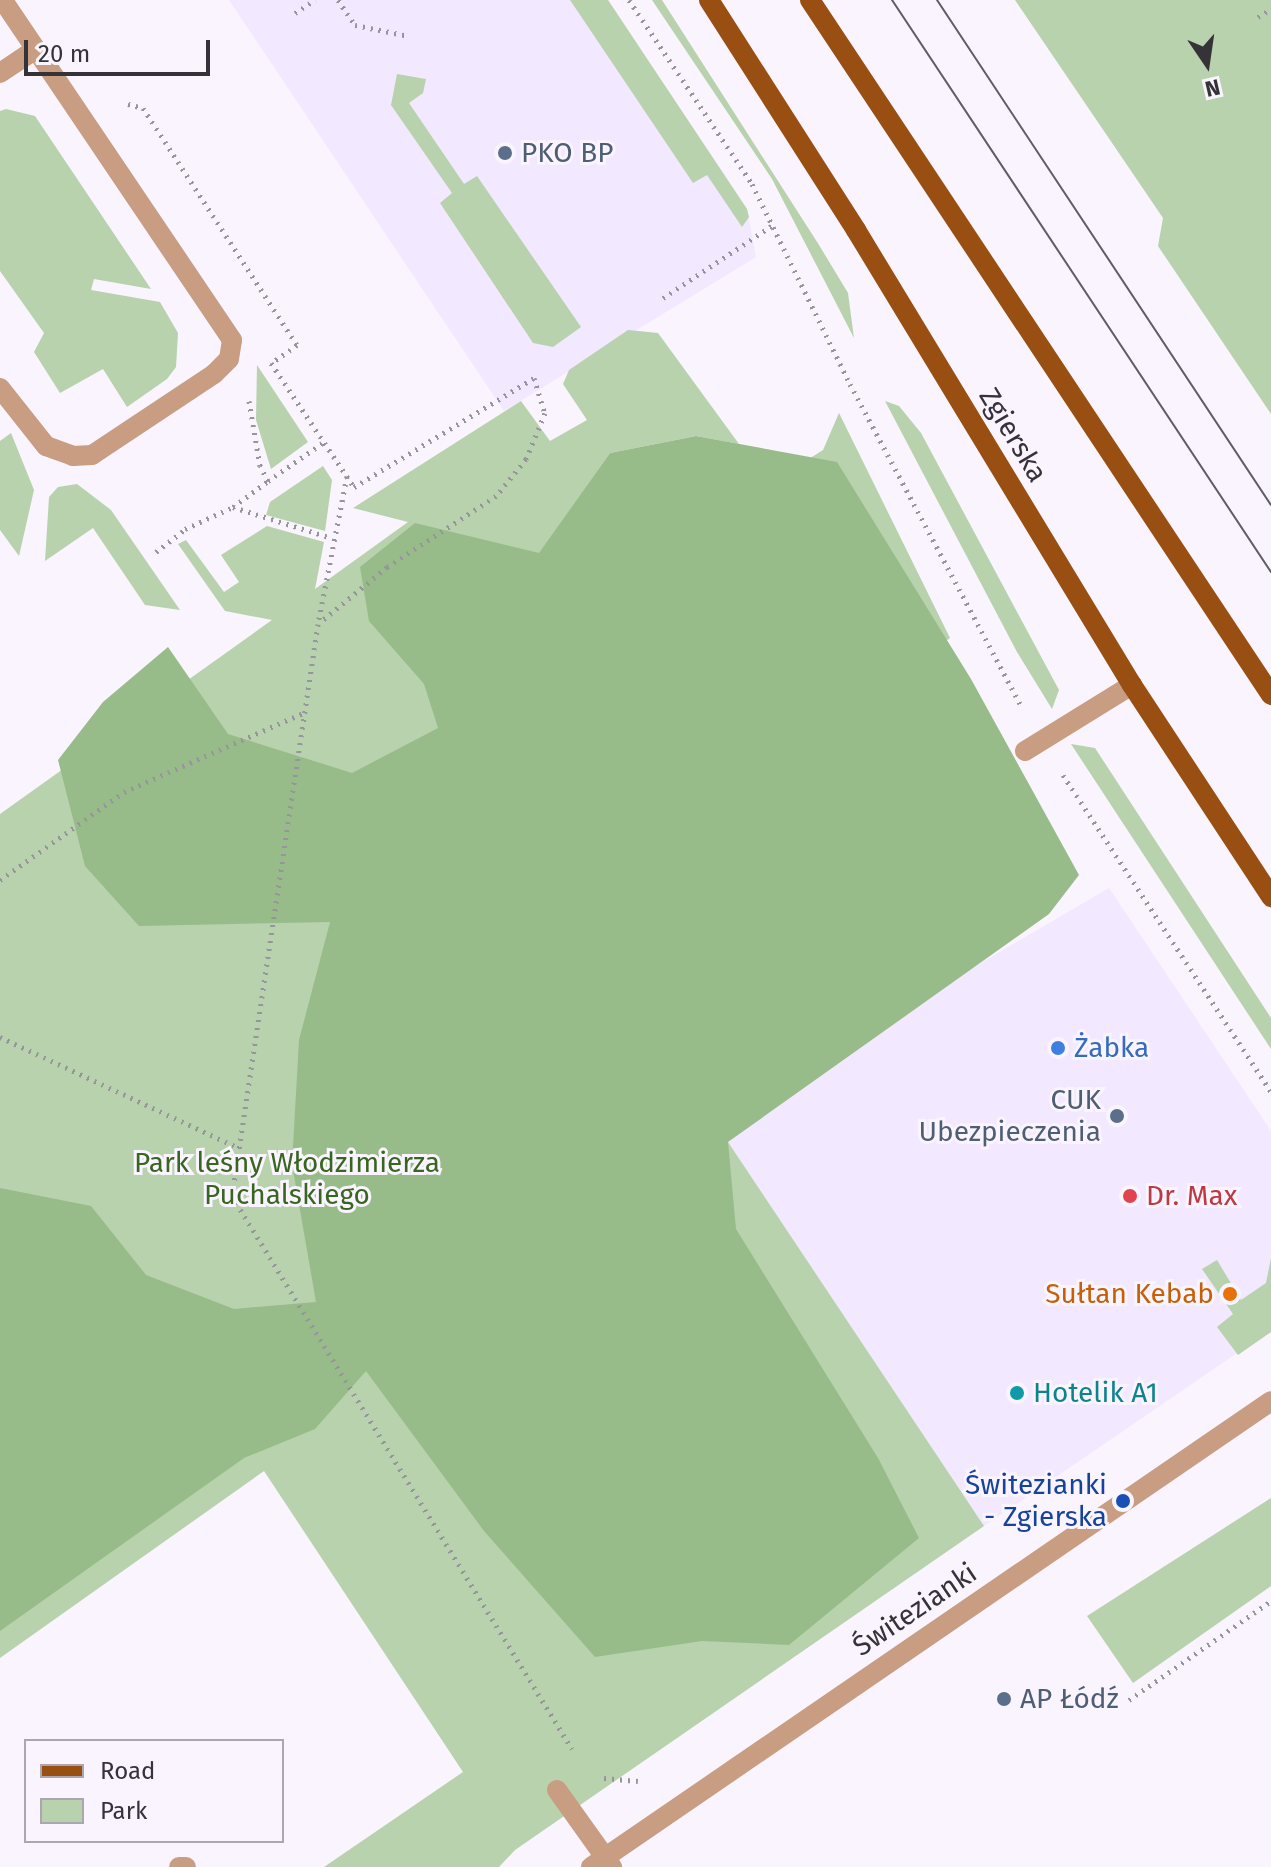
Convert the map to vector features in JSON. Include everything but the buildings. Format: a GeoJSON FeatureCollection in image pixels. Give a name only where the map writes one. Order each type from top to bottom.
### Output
{"type":"FeatureCollection","features":[{"type":"Feature","properties":{"kind":"main road","name":"Zgierska"},"geometry":{"type":"LineString","coordinates":[[709,0],[856,230],[1132,685],[1271,897]]}},
{"type":"Feature","properties":{"kind":"main road"},"geometry":{"type":"LineString","coordinates":[[810,0],[1271,695]]}},
{"type":"Feature","properties":{"kind":"street"},"geometry":{"type":"LineString","coordinates":[[0,388],[46,446],[73,456],[92,455],[214,374],[229,359],[232,340],[3,0]]}},
{"type":"Feature","properties":{"kind":"street"},"geometry":{"type":"LineString","coordinates":[[0,73],[36,49]]}},
{"type":"Feature","properties":{"kind":"street"},"geometry":{"type":"LineString","coordinates":[[1033,747],[1132,685]]}},
{"type":"Feature","properties":{"kind":"street","name":"Świtezianki"},"geometry":{"type":"LineString","coordinates":[[603,1864],[1271,1401]]}},
{"type":"Feature","properties":{"kind":"street"},"geometry":{"type":"LineString","coordinates":[[557,1790],[603,1864]]}},
{"type":"Feature","properties":{"kind":"street"},"geometry":{"type":"LineString","coordinates":[[179,1867],[186,1867]]}},
{"type":"Feature","properties":{"kind":"path"},"geometry":{"type":"LineString","coordinates":[[295,13],[315,0]]}},
{"type":"Feature","properties":{"kind":"path"},"geometry":{"type":"LineString","coordinates":[[338,0],[355,25],[409,36]]}},
{"type":"Feature","properties":{"kind":"path"},"geometry":{"type":"LineString","coordinates":[[629,0],[752,184],[1033,747],[1113,857],[1271,1092]]}},
{"type":"Feature","properties":{"kind":"path"},"geometry":{"type":"LineString","coordinates":[[1258,17],[1271,9]]}},
{"type":"Feature","properties":{"kind":"path"},"geometry":{"type":"LineString","coordinates":[[115,102],[143,108],[297,345],[271,363],[354,487],[534,378],[545,413],[526,459],[496,496],[387,567],[318,624]]}},
{"type":"Feature","properties":{"kind":"path"},"geometry":{"type":"LineString","coordinates":[[663,298],[773,225]]}},
{"type":"Feature","properties":{"kind":"path"},"geometry":{"type":"LineString","coordinates":[[249,410],[260,466],[268,481]]}},
{"type":"Feature","properties":{"kind":"path"},"geometry":{"type":"LineString","coordinates":[[156,552],[185,529],[233,507],[324,442]]}},
{"type":"Feature","properties":{"kind":"path"},"geometry":{"type":"LineString","coordinates":[[347,476],[332,538],[318,624],[232,1196],[578,1759]]}},
{"type":"Feature","properties":{"kind":"path"},"geometry":{"type":"LineString","coordinates":[[233,507],[332,538]]}},
{"type":"Feature","properties":{"kind":"path"},"geometry":{"type":"LineString","coordinates":[[0,880],[124,792],[305,712]]}},
{"type":"Feature","properties":{"kind":"path"},"geometry":{"type":"LineString","coordinates":[[0,1037],[239,1148]]}},
{"type":"Feature","properties":{"kind":"path"},"geometry":{"type":"LineString","coordinates":[[1129,1700],[1271,1601]]}},
{"type":"Feature","properties":{"kind":"path"},"geometry":{"type":"LineString","coordinates":[[590,1774],[638,1781]]}},
{"type":"Feature","properties":{"kind":"shaded area"},"geometry":{"type":"Polygon","coordinates":[[[229,0],[608,0],[747,209],[756,257],[504,411],[229,0]]]}},
{"type":"Feature","properties":{"kind":"shaded area"},"geometry":{"type":"Polygon","coordinates":[[[1109,888],[1271,1131],[1271,1293],[1240,1351],[984,1526],[728,1142],[897,1012],[1109,888]]]}},
{"type":"Feature","properties":{"kind":"green space"},"geometry":{"type":"Polygon","coordinates":[[[570,0],[608,0],[747,209],[749,217],[742,227],[707,175],[693,183],[570,0]]]}},
{"type":"Feature","properties":{"kind":"green space"},"geometry":{"type":"Polygon","coordinates":[[[652,0],[662,0],[848,293],[854,338],[772,179],[652,0]]]}},
{"type":"Feature","properties":{"kind":"green space"},"geometry":{"type":"Polygon","coordinates":[[[1015,0],[1271,0],[1271,414],[1158,246],[1163,218],[1015,0]]]}},
{"type":"Feature","properties":{"kind":"green space"},"geometry":{"type":"Polygon","coordinates":[[[397,74],[426,79],[423,93],[409,103],[464,184],[477,176],[581,327],[553,347],[533,343],[440,203],[452,193],[391,105],[397,74]]]}},
{"type":"Feature","properties":{"kind":"green space"},"geometry":{"type":"Polygon","coordinates":[[[6,109],[35,116],[151,289],[94,279],[91,290],[160,302],[178,333],[176,367],[167,379],[127,407],[103,369],[60,393],[34,352],[44,333],[0,271],[0,111],[6,109]]]}},
{"type":"Feature","properties":{"kind":"green space","name":"Park leśny Włodzimierza Puchalskiego"},"geometry":{"type":"Polygon","coordinates":[[[628,330],[658,333],[739,444],[696,436],[610,453],[539,554],[508,649],[823,450],[839,413],[950,638],[542,939],[728,1142],[984,1526],[515,1850],[499,1867],[324,1867],[463,1772],[264,1471],[0,1658],[0,814],[272,620],[225,611],[178,544],[186,540],[224,592],[239,582],[221,555],[267,526],[324,542],[315,589],[408,522],[353,508],[521,401],[550,441],[587,420],[563,384],[569,370],[628,330]]]}},
{"type":"Feature","properties":{"kind":"green space"},"geometry":{"type":"Polygon","coordinates":[[[257,365],[308,442],[271,469],[256,420],[257,365]]]}},
{"type":"Feature","properties":{"kind":"green space"},"geometry":{"type":"Polygon","coordinates":[[[885,401],[899,406],[921,433],[1059,690],[1052,709],[1017,652],[885,401]]]}},
{"type":"Feature","properties":{"kind":"green space"},"geometry":{"type":"Polygon","coordinates":[[[11,433],[34,490],[19,556],[0,530],[0,441],[11,433]]]}},
{"type":"Feature","properties":{"kind":"green space","name":"Park leśny Włodzimierza Puchalskiego"},"geometry":{"type":"Polygon","coordinates":[[[696,436],[837,462],[971,679],[1079,875],[1049,914],[728,1142],[736,1229],[878,1458],[919,1538],[789,1645],[702,1641],[595,1657],[484,1531],[366,1371],[315,1429],[244,1458],[0,1631],[0,1188],[91,1206],[146,1275],[234,1309],[316,1302],[292,1164],[299,1040],[330,922],[139,926],[85,866],[58,760],[103,702],[168,647],[228,734],[352,773],[438,728],[424,684],[369,621],[360,567],[415,523],[539,553],[610,453],[696,436]]]}},
{"type":"Feature","properties":{"kind":"green space"},"geometry":{"type":"Polygon","coordinates":[[[323,466],[332,480],[325,531],[266,515],[270,502],[323,466]]]}},
{"type":"Feature","properties":{"kind":"green space"},"geometry":{"type":"Polygon","coordinates":[[[77,484],[111,510],[180,610],[145,605],[93,528],[45,561],[49,497],[58,487],[77,484]]]}},
{"type":"Feature","properties":{"kind":"green space"},"geometry":{"type":"Polygon","coordinates":[[[1071,744],[1095,748],[1271,1018],[1271,1049],[1071,744]]]}},
{"type":"Feature","properties":{"kind":"green space"},"geometry":{"type":"Polygon","coordinates":[[[1271,1258],[1271,1332],[1238,1355],[1217,1327],[1233,1314],[1202,1269],[1217,1260],[1241,1300],[1266,1283],[1271,1258]]]}},
{"type":"Feature","properties":{"kind":"green space"},"geometry":{"type":"Polygon","coordinates":[[[1271,1498],[1271,1586],[1133,1683],[1087,1616],[1271,1498]]]}},
{"type":"Feature","properties":{"kind":"tram line"},"geometry":{"type":"LineString","coordinates":[[892,0],[1271,572]]}},
{"type":"Feature","properties":{"kind":"tram line"},"geometry":{"type":"LineString","coordinates":[[937,0],[1271,505]]}},
{"type":"Feature","properties":{"kind":"place","name":"PKO BP"},"geometry":{"type":"Point","coordinates":[505,153]}},
{"type":"Feature","properties":{"kind":"place","name":"Żabka"},"geometry":{"type":"Point","coordinates":[1058,1048]}},
{"type":"Feature","properties":{"kind":"place","name":"CUK Ubezpieczenia"},"geometry":{"type":"Point","coordinates":[1117,1116]}},
{"type":"Feature","properties":{"kind":"place","name":"Dr. Max"},"geometry":{"type":"Point","coordinates":[1130,1196]}},
{"type":"Feature","properties":{"kind":"place","name":"Sułtan Kebab"},"geometry":{"type":"Point","coordinates":[1230,1294]}},
{"type":"Feature","properties":{"kind":"place","name":"Hotelik A1"},"geometry":{"type":"Point","coordinates":[1017,1393]}},
{"type":"Feature","properties":{"kind":"place","name":"Świtezianki - Zgierska"},"geometry":{"type":"Point","coordinates":[1123,1501]}},
{"type":"Feature","properties":{"kind":"place","name":"AP Łódź"},"geometry":{"type":"Point","coordinates":[1004,1699]}}]}
